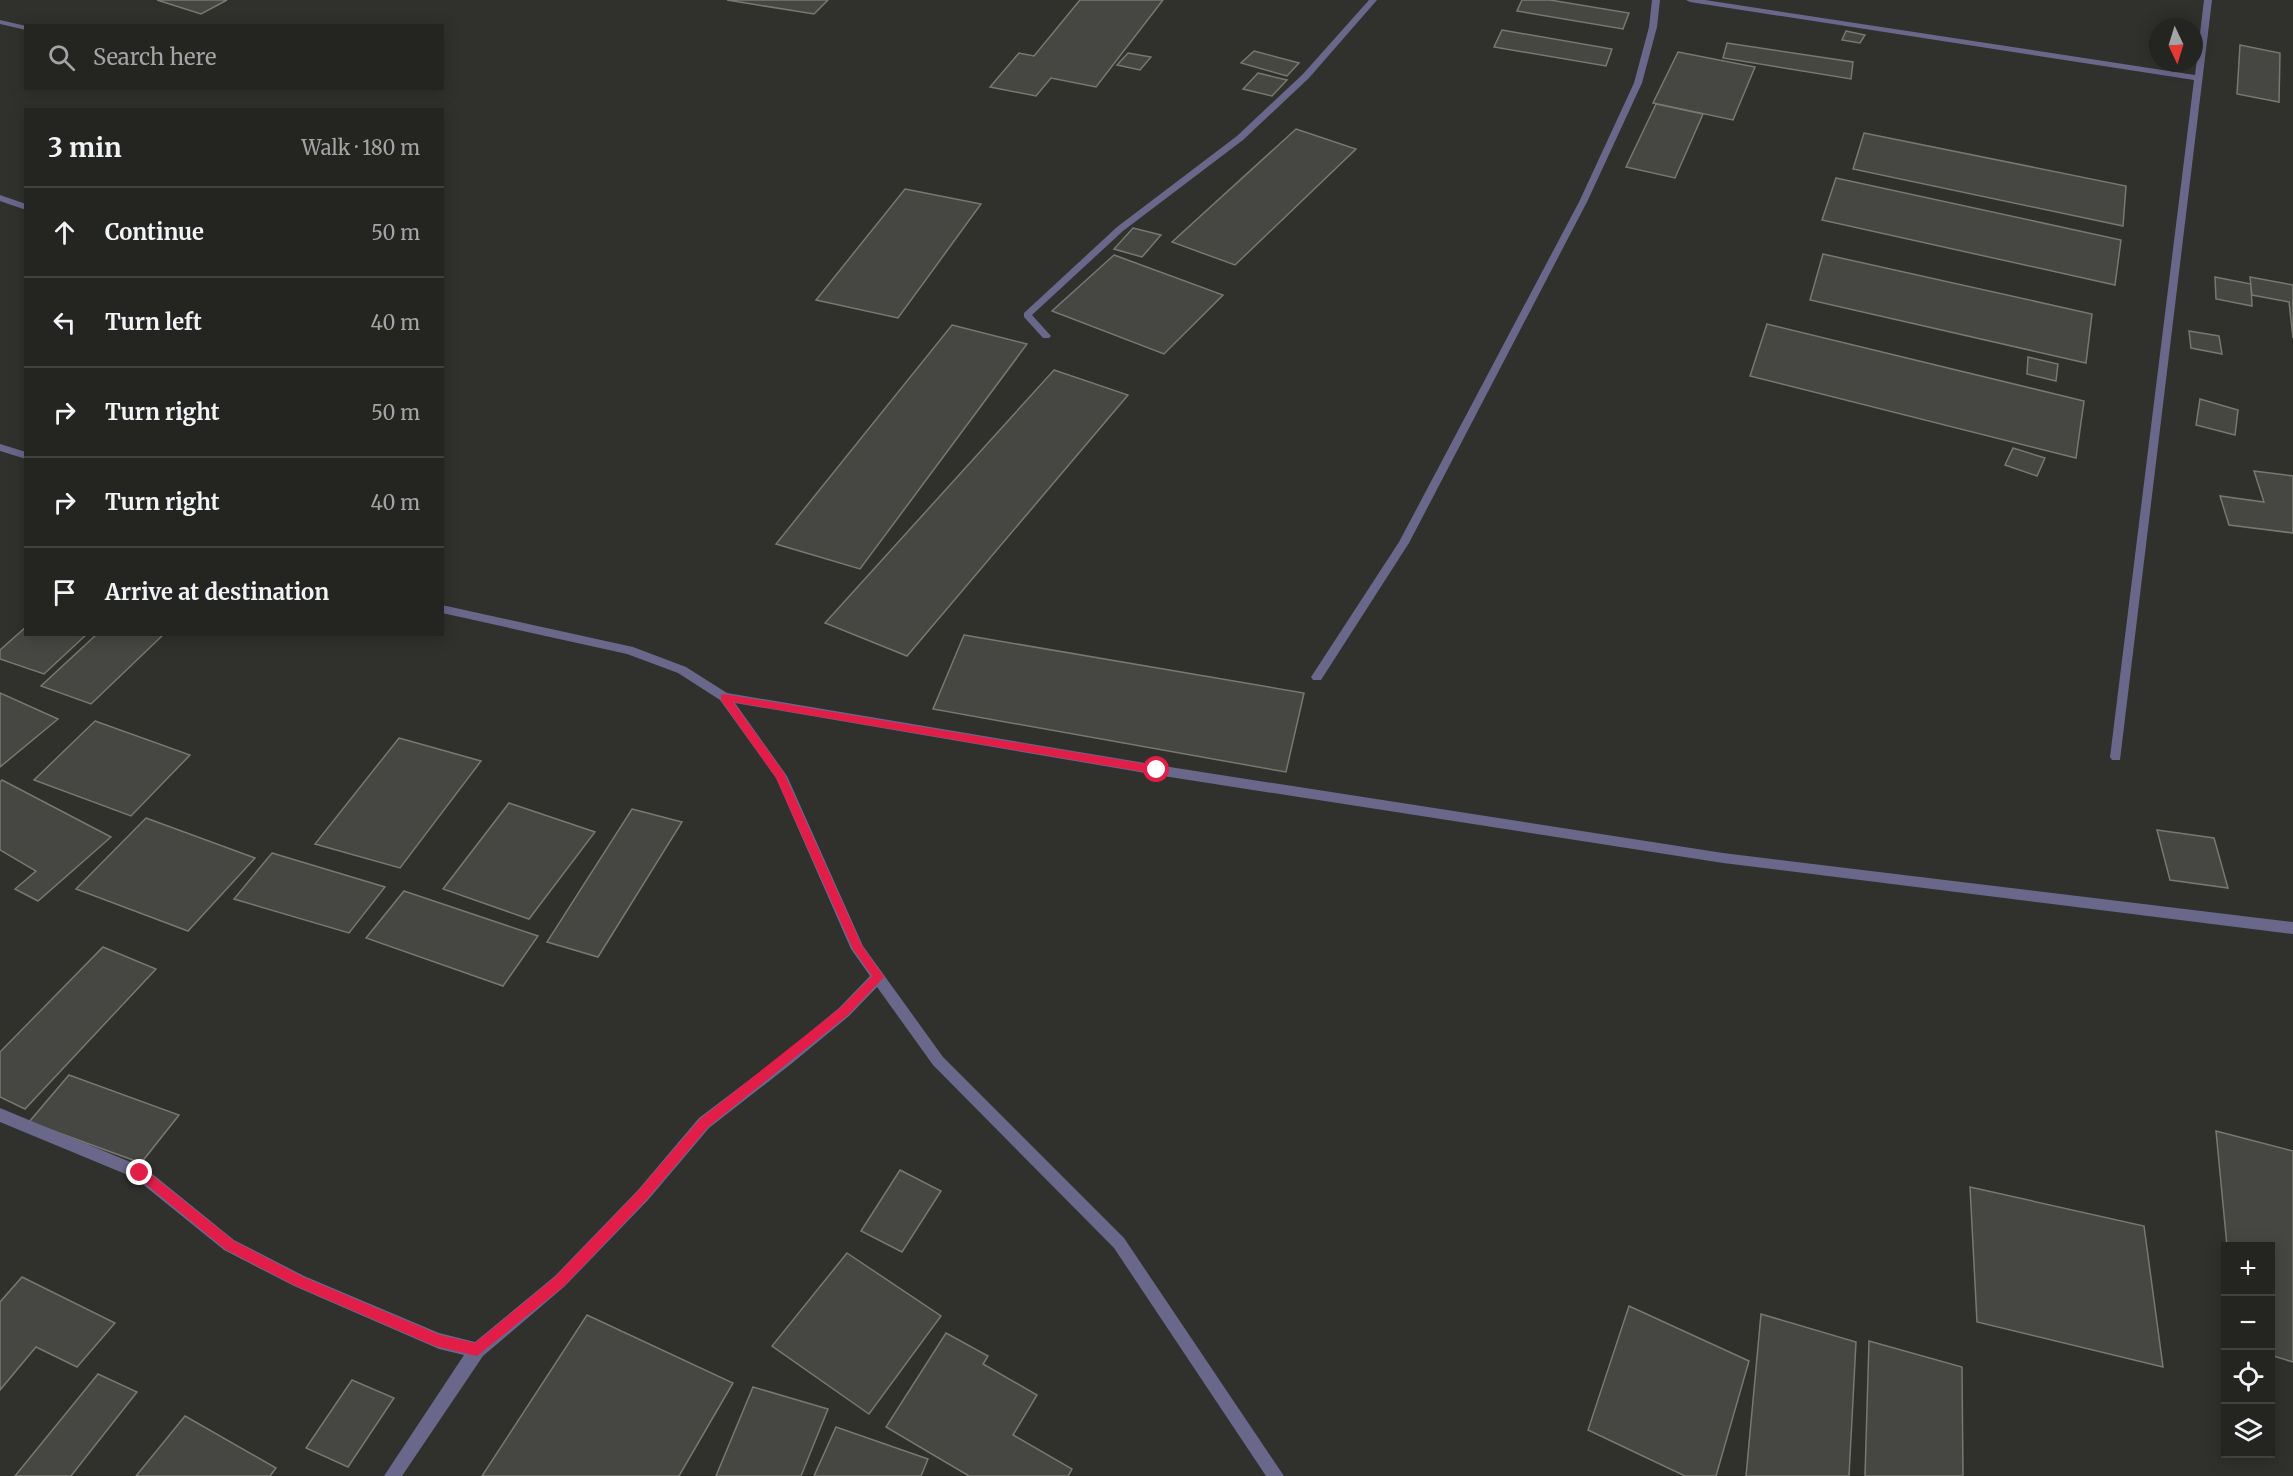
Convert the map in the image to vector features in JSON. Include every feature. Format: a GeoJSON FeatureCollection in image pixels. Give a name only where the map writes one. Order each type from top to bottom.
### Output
{"type":"FeatureCollection","features":[{"type":"Feature","properties":{"kind":"street"},"geometry":{"type":"LineString","coordinates":[[1046,336],[1028,315],[1120,229],[1248,130],[1306,76],[1373,0]]}},
{"type":"Feature","properties":{"kind":"street"},"geometry":{"type":"LineString","coordinates":[[1317,677],[1404,543],[1583,202],[1638,83],[1653,27],[1656,0]]}},
{"type":"Feature","properties":{"kind":"street"},"geometry":{"type":"LineString","coordinates":[[1690,0],[1726,3],[2198,78]]}},
{"type":"Feature","properties":{"kind":"street"},"geometry":{"type":"LineString","coordinates":[[2116,757],[2208,0]]}},
{"type":"Feature","properties":{"kind":"street"},"geometry":{"type":"LineString","coordinates":[[0,22],[24,28]]}},
{"type":"Feature","properties":{"kind":"street"},"geometry":{"type":"LineString","coordinates":[[0,198],[24,206]]}},
{"type":"Feature","properties":{"kind":"street"},"geometry":{"type":"LineString","coordinates":[[0,447],[24,455]]}},
{"type":"Feature","properties":{"kind":"street"},"geometry":{"type":"LineString","coordinates":[[444,609],[628,650],[682,670],[724,697],[781,776],[858,949],[938,1060],[1119,1243],[1276,1476]]}},
{"type":"Feature","properties":{"kind":"street"},"geometry":{"type":"LineString","coordinates":[[724,697],[1157,770],[1723,858],[2293,928]]}},
{"type":"Feature","properties":{"kind":"street"},"geometry":{"type":"LineString","coordinates":[[392,1476],[477,1350],[560,1281],[643,1195],[704,1123],[844,1012],[878,977]]}},
{"type":"Feature","properties":{"kind":"street"},"geometry":{"type":"LineString","coordinates":[[0,1115],[140,1173],[229,1245],[299,1281],[439,1341],[477,1350]]}},
{"type":"Feature","properties":{"kind":"building"},"geometry":{"type":"Polygon","coordinates":[[[157,0],[227,0],[201,14],[157,0]]]}},
{"type":"Feature","properties":{"kind":"building"},"geometry":{"type":"Polygon","coordinates":[[[727,0],[828,0],[814,14],[727,0]]]}},
{"type":"Feature","properties":{"kind":"building"},"geometry":{"type":"Polygon","coordinates":[[[1080,0],[1163,0],[1096,87],[1051,78],[1036,96],[990,87],[1019,53],[1034,56],[1080,0]]]}},
{"type":"Feature","properties":{"kind":"building"},"geometry":{"type":"Polygon","coordinates":[[[1522,0],[1550,0],[1629,13],[1623,29],[1517,11],[1522,0]]]}},
{"type":"Feature","properties":{"kind":"building"},"geometry":{"type":"Polygon","coordinates":[[[1502,30],[1612,49],[1606,66],[1494,47],[1502,30]]]}},
{"type":"Feature","properties":{"kind":"building"},"geometry":{"type":"Polygon","coordinates":[[[1846,31],[1865,35],[1860,43],[1842,40],[1846,31]]]}},
{"type":"Feature","properties":{"kind":"building"},"geometry":{"type":"Polygon","coordinates":[[[1727,43],[1853,62],[1851,79],[1723,58],[1727,43]]]}},
{"type":"Feature","properties":{"kind":"building"},"geometry":{"type":"Polygon","coordinates":[[[2240,45],[2280,53],[2279,102],[2237,94],[2240,45]]]}},
{"type":"Feature","properties":{"kind":"building"},"geometry":{"type":"Polygon","coordinates":[[[1254,51],[1299,63],[1287,76],[1241,63],[1254,51]]]}},
{"type":"Feature","properties":{"kind":"building"},"geometry":{"type":"Polygon","coordinates":[[[1678,52],[1755,67],[1733,120],[1653,103],[1678,52]]]}},
{"type":"Feature","properties":{"kind":"building"},"geometry":{"type":"Polygon","coordinates":[[[1128,53],[1151,57],[1140,70],[1117,65],[1128,53]]]}},
{"type":"Feature","properties":{"kind":"building"},"geometry":{"type":"Polygon","coordinates":[[[1258,73],[1287,80],[1272,96],[1243,89],[1258,73]]]}},
{"type":"Feature","properties":{"kind":"building"},"geometry":{"type":"Polygon","coordinates":[[[1656,104],[1703,114],[1675,178],[1626,167],[1656,104]]]}},
{"type":"Feature","properties":{"kind":"building"},"geometry":{"type":"Polygon","coordinates":[[[1296,129],[1356,149],[1235,265],[1172,242],[1296,129]]]}},
{"type":"Feature","properties":{"kind":"building"},"geometry":{"type":"Polygon","coordinates":[[[1864,133],[2126,186],[2123,226],[1853,169],[1864,133]]]}},
{"type":"Feature","properties":{"kind":"building"},"geometry":{"type":"Polygon","coordinates":[[[1836,178],[2121,240],[2115,285],[1822,220],[1836,178]]]}},
{"type":"Feature","properties":{"kind":"building"},"geometry":{"type":"Polygon","coordinates":[[[905,189],[981,204],[898,318],[816,300],[905,189]]]}},
{"type":"Feature","properties":{"kind":"building"},"geometry":{"type":"Polygon","coordinates":[[[1133,228],[1161,235],[1142,257],[1114,249],[1133,228]]]}},
{"type":"Feature","properties":{"kind":"building"},"geometry":{"type":"Polygon","coordinates":[[[1823,254],[2092,314],[2086,363],[1810,300],[1823,254]]]}},
{"type":"Feature","properties":{"kind":"building"},"geometry":{"type":"Polygon","coordinates":[[[1114,255],[1223,295],[1164,354],[1052,311],[1114,255]]]}},
{"type":"Feature","properties":{"kind":"building"},"geometry":{"type":"Polygon","coordinates":[[[2215,277],[2251,284],[2252,306],[2216,299],[2215,277]]]}},
{"type":"Feature","properties":{"kind":"building"},"geometry":{"type":"Polygon","coordinates":[[[2250,277],[2293,285],[2293,338],[2289,302],[2252,295],[2250,277]]]}},
{"type":"Feature","properties":{"kind":"building"},"geometry":{"type":"Polygon","coordinates":[[[1767,324],[2084,401],[2076,458],[1750,376],[1767,324]]]}},
{"type":"Feature","properties":{"kind":"building"},"geometry":{"type":"Polygon","coordinates":[[[952,325],[1027,344],[860,569],[776,544],[952,325]]]}},
{"type":"Feature","properties":{"kind":"building"},"geometry":{"type":"Polygon","coordinates":[[[2189,331],[2219,336],[2222,354],[2191,348],[2189,331]]]}},
{"type":"Feature","properties":{"kind":"building"},"geometry":{"type":"Polygon","coordinates":[[[2028,357],[2058,364],[2056,381],[2027,374],[2028,357]]]}},
{"type":"Feature","properties":{"kind":"building"},"geometry":{"type":"Polygon","coordinates":[[[1054,370],[1128,395],[907,656],[825,623],[1054,370]]]}},
{"type":"Feature","properties":{"kind":"building"},"geometry":{"type":"Polygon","coordinates":[[[2200,399],[2238,410],[2235,435],[2196,425],[2200,399]]]}},
{"type":"Feature","properties":{"kind":"building"},"geometry":{"type":"Polygon","coordinates":[[[2013,448],[2045,458],[2037,476],[2005,465],[2013,448]]]}},
{"type":"Feature","properties":{"kind":"building"},"geometry":{"type":"Polygon","coordinates":[[[2254,471],[2293,476],[2293,533],[2229,525],[2220,496],[2264,502],[2254,471]]]}},
{"type":"Feature","properties":{"kind":"building"},"geometry":{"type":"Polygon","coordinates":[[[24,629],[24,636],[85,636],[44,674],[0,659],[0,650],[24,629]]]}},
{"type":"Feature","properties":{"kind":"building"},"geometry":{"type":"Polygon","coordinates":[[[964,635],[1304,693],[1286,772],[933,709],[964,635]]]}},
{"type":"Feature","properties":{"kind":"building"},"geometry":{"type":"Polygon","coordinates":[[[95,636],[162,636],[91,704],[41,686],[95,636]]]}},
{"type":"Feature","properties":{"kind":"building"},"geometry":{"type":"Polygon","coordinates":[[[0,693],[58,719],[0,767],[0,693]]]}},
{"type":"Feature","properties":{"kind":"building"},"geometry":{"type":"Polygon","coordinates":[[[95,721],[190,755],[131,816],[34,780],[95,721]]]}},
{"type":"Feature","properties":{"kind":"building"},"geometry":{"type":"Polygon","coordinates":[[[399,738],[481,761],[400,868],[315,844],[399,738]]]}},
{"type":"Feature","properties":{"kind":"building"},"geometry":{"type":"Polygon","coordinates":[[[2,780],[111,837],[38,901],[15,889],[36,871],[0,850],[0,782],[2,780]]]}},
{"type":"Feature","properties":{"kind":"building"},"geometry":{"type":"Polygon","coordinates":[[[509,803],[595,832],[529,919],[443,889],[509,803]]]}},
{"type":"Feature","properties":{"kind":"building"},"geometry":{"type":"Polygon","coordinates":[[[632,809],[682,822],[598,957],[547,942],[632,809]]]}},
{"type":"Feature","properties":{"kind":"building"},"geometry":{"type":"Polygon","coordinates":[[[146,818],[255,858],[188,931],[76,889],[146,818]]]}},
{"type":"Feature","properties":{"kind":"building"},"geometry":{"type":"Polygon","coordinates":[[[2157,830],[2214,838],[2228,888],[2170,880],[2157,830]]]}},
{"type":"Feature","properties":{"kind":"building"},"geometry":{"type":"Polygon","coordinates":[[[272,853],[385,887],[349,933],[234,899],[272,853]]]}},
{"type":"Feature","properties":{"kind":"building"},"geometry":{"type":"Polygon","coordinates":[[[404,891],[538,936],[503,986],[366,938],[404,891]]]}},
{"type":"Feature","properties":{"kind":"building"},"geometry":{"type":"Polygon","coordinates":[[[103,947],[156,969],[25,1109],[0,1097],[0,1052],[103,947]]]}},
{"type":"Feature","properties":{"kind":"building"},"geometry":{"type":"Polygon","coordinates":[[[69,1075],[179,1115],[141,1163],[29,1122],[69,1075]]]}},
{"type":"Feature","properties":{"kind":"building"},"geometry":{"type":"Polygon","coordinates":[[[2216,1131],[2293,1151],[2293,1362],[2275,1357],[2275,1242],[2227,1242],[2216,1131]]]}},
{"type":"Feature","properties":{"kind":"building"},"geometry":{"type":"Polygon","coordinates":[[[900,1170],[941,1191],[902,1252],[861,1231],[900,1170]]]}},
{"type":"Feature","properties":{"kind":"building"},"geometry":{"type":"Polygon","coordinates":[[[1970,1187],[2144,1226],[2163,1367],[1977,1322],[1970,1187]]]}},
{"type":"Feature","properties":{"kind":"building"},"geometry":{"type":"Polygon","coordinates":[[[847,1253],[941,1316],[869,1414],[772,1346],[847,1253]]]}},
{"type":"Feature","properties":{"kind":"building"},"geometry":{"type":"Polygon","coordinates":[[[22,1277],[115,1323],[77,1367],[36,1347],[0,1390],[0,1302],[22,1277]]]}},
{"type":"Feature","properties":{"kind":"building"},"geometry":{"type":"Polygon","coordinates":[[[1629,1306],[1749,1361],[1716,1476],[1685,1476],[1588,1430],[1629,1306]]]}},
{"type":"Feature","properties":{"kind":"building"},"geometry":{"type":"Polygon","coordinates":[[[1761,1314],[1856,1342],[1849,1476],[1746,1476],[1761,1314]]]}},
{"type":"Feature","properties":{"kind":"building"},"geometry":{"type":"Polygon","coordinates":[[[587,1315],[733,1383],[679,1476],[482,1476],[587,1315]]]}},
{"type":"Feature","properties":{"kind":"building"},"geometry":{"type":"Polygon","coordinates":[[[946,1333],[988,1356],[983,1364],[1037,1395],[1013,1435],[1072,1469],[1068,1476],[969,1476],[886,1427],[946,1333]]]}},
{"type":"Feature","properties":{"kind":"building"},"geometry":{"type":"Polygon","coordinates":[[[1869,1341],[1962,1367],[1963,1476],[1865,1476],[1869,1341]]]}},
{"type":"Feature","properties":{"kind":"building"},"geometry":{"type":"Polygon","coordinates":[[[98,1374],[137,1392],[71,1476],[15,1476],[98,1374]]]}},
{"type":"Feature","properties":{"kind":"building"},"geometry":{"type":"Polygon","coordinates":[[[352,1380],[394,1398],[348,1467],[306,1448],[352,1380]]]}},
{"type":"Feature","properties":{"kind":"building"},"geometry":{"type":"Polygon","coordinates":[[[753,1387],[828,1409],[801,1476],[716,1476],[753,1387]]]}},
{"type":"Feature","properties":{"kind":"building"},"geometry":{"type":"Polygon","coordinates":[[[185,1416],[276,1468],[270,1476],[136,1476],[185,1416]]]}},
{"type":"Feature","properties":{"kind":"building"},"geometry":{"type":"Polygon","coordinates":[[[836,1427],[928,1459],[921,1476],[814,1476],[836,1427]]]}},
{"type":"Feature","properties":{"kind":"route"},"geometry":{"type":"LineString","coordinates":[[140,1173],[229,1245],[299,1281],[439,1341],[477,1350],[560,1281],[643,1195],[704,1123],[844,1012],[878,977],[858,949],[781,776],[724,697],[1157,770]]}}]}
